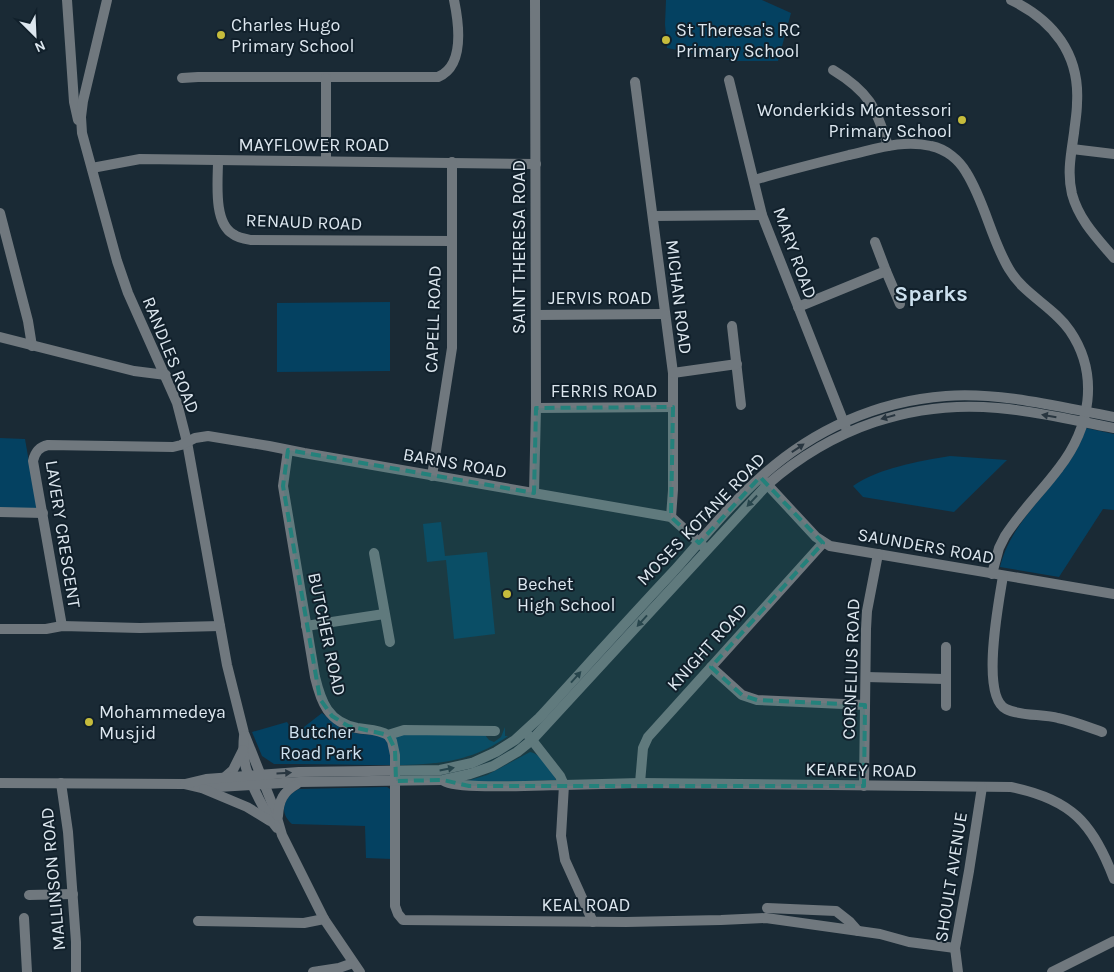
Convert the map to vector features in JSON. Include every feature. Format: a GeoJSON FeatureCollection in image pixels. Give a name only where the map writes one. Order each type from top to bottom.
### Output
{"type":"FeatureCollection","features":[{"type":"Feature","properties":{"kind":"street"},"geometry":{"type":"LineString","coordinates":[[67,0],[75,110],[82,133]]}},
{"type":"Feature","properties":{"kind":"street","name":"RANDLES ROAD"},"geometry":{"type":"LineString","coordinates":[[107,0],[82,109],[82,133],[117,261],[128,293],[166,374],[177,403],[187,442],[232,686],[244,733],[265,785],[275,821]]}},
{"type":"Feature","properties":{"kind":"street"},"geometry":{"type":"LineString","coordinates":[[182,78],[438,77],[445,74],[451,68],[455,59],[458,25],[454,0]]}},
{"type":"Feature","properties":{"kind":"street","name":"SAINT THERESA ROAD"},"geometry":{"type":"LineString","coordinates":[[534,493],[536,408],[535,0]]}},
{"type":"Feature","properties":{"kind":"street"},"geometry":{"type":"LineString","coordinates":[[1011,0],[1034,12],[1052,28],[1066,48],[1071,60],[1075,74],[1077,102],[1069,173],[1071,188],[1078,210],[1087,227],[1114,258]]}},
{"type":"Feature","properties":{"kind":"street"},"geometry":{"type":"LineString","coordinates":[[833,70],[855,85],[870,100],[882,126],[888,146]]}},
{"type":"Feature","properties":{"kind":"street"},"geometry":{"type":"LineString","coordinates":[[73,71],[78,78],[88,82]]}},
{"type":"Feature","properties":{"kind":"street"},"geometry":{"type":"LineString","coordinates":[[326,78],[326,161]]}},
{"type":"Feature","properties":{"kind":"street","name":"MARY ROAD"},"geometry":{"type":"LineString","coordinates":[[729,80],[762,214],[846,427]]}},
{"type":"Feature","properties":{"kind":"street","name":"MICHAN ROAD"},"geometry":{"type":"LineString","coordinates":[[635,82],[673,374],[673,490],[671,517]]}},
{"type":"Feature","properties":{"kind":"street"},"geometry":{"type":"LineString","coordinates":[[754,180],[888,146],[912,143],[929,145],[944,151],[962,166],[1008,269],[1020,285],[1070,330],[1086,367],[1089,389],[1085,417],[1078,438],[1060,468],[1027,506],[1005,536],[999,548],[992,574]]}},
{"type":"Feature","properties":{"kind":"street"},"geometry":{"type":"LineString","coordinates":[[1072,149],[1114,154]]}},
{"type":"Feature","properties":{"kind":"street","name":"MAYFLOWER ROAD"},"geometry":{"type":"LineString","coordinates":[[92,168],[140,159],[536,164]]}},
{"type":"Feature","properties":{"kind":"street","name":"RENAUD ROAD"},"geometry":{"type":"LineString","coordinates":[[218,161],[220,217],[224,226],[232,234],[240,238],[251,240],[452,241]]}},
{"type":"Feature","properties":{"kind":"street","name":"CAPELL ROAD"},"geometry":{"type":"LineString","coordinates":[[432,476],[452,348],[452,162]]}},
{"type":"Feature","properties":{"kind":"street"},"geometry":{"type":"LineString","coordinates":[[0,213],[28,320],[32,346]]}},
{"type":"Feature","properties":{"kind":"street"},"geometry":{"type":"LineString","coordinates":[[653,216],[762,214]]}},
{"type":"Feature","properties":{"kind":"street"},"geometry":{"type":"LineString","coordinates":[[875,242],[900,304]]}},
{"type":"Feature","properties":{"kind":"street"},"geometry":{"type":"LineString","coordinates":[[798,307],[886,271]]}},
{"type":"Feature","properties":{"kind":"street","name":"JERVIS ROAD"},"geometry":{"type":"LineString","coordinates":[[536,315],[664,314]]}},
{"type":"Feature","properties":{"kind":"street"},"geometry":{"type":"LineString","coordinates":[[732,326],[741,405]]}},
{"type":"Feature","properties":{"kind":"street"},"geometry":{"type":"LineString","coordinates":[[0,337],[134,371],[166,374]]}},
{"type":"Feature","properties":{"kind":"street"},"geometry":{"type":"LineString","coordinates":[[673,374],[737,364]]}},
{"type":"Feature","properties":{"kind":"street","name":"MOSES KOTANE ROAD"},"geometry":{"type":"LineString","coordinates":[[0,783],[184,784],[201,788],[396,776],[440,770],[472,762],[501,749],[525,732],[764,481],[806,442],[846,427],[882,407],[946,396],[989,397],[1085,417],[1114,428]]}},
{"type":"Feature","properties":{"kind":"street","name":"FERRIS ROAD"},"geometry":{"type":"LineString","coordinates":[[536,408],[673,407]]}},
{"type":"Feature","properties":{"kind":"street","name":"MOSES KOTANE ROAD"},"geometry":{"type":"LineString","coordinates":[[1085,417],[1114,417]]}},
{"type":"Feature","properties":{"kind":"street","name":"BARNS ROAD"},"geometry":{"type":"LineString","coordinates":[[187,442],[201,436],[208,436],[671,517]]}},
{"type":"Feature","properties":{"kind":"street","name":"LAVERY CRESCENT"},"geometry":{"type":"LineString","coordinates":[[62,626],[33,461],[34,454],[42,446],[48,445],[173,446],[187,442]]}},
{"type":"Feature","properties":{"kind":"street","name":"BUTCHER ROAD"},"geometry":{"type":"LineString","coordinates":[[288,450],[283,486],[315,677],[320,699],[326,708],[332,716],[348,726],[379,731],[388,735],[404,730],[495,731]]}},
{"type":"Feature","properties":{"kind":"street","name":"SAUNDERS ROAD"},"geometry":{"type":"LineString","coordinates":[[764,481],[808,530],[823,543],[836,548],[1114,594]]}},
{"type":"Feature","properties":{"kind":"street"},"geometry":{"type":"LineString","coordinates":[[0,512],[43,513]]}},
{"type":"Feature","properties":{"kind":"street"},"geometry":{"type":"LineString","coordinates":[[671,517],[703,546]]}},
{"type":"Feature","properties":{"kind":"street","name":"KNIGHT ROAD"},"geometry":{"type":"LineString","coordinates":[[640,783],[642,754],[648,737],[823,543]]}},
{"type":"Feature","properties":{"kind":"street","name":"MOSES KOTANE ROAD"},"geometry":{"type":"LineString","coordinates":[[184,784],[225,777],[331,771],[443,780],[470,774],[493,766],[517,752],[532,740],[703,546]]}},
{"type":"Feature","properties":{"kind":"street"},"geometry":{"type":"LineString","coordinates":[[374,553],[390,642]]}},
{"type":"Feature","properties":{"kind":"street","name":"CORNELIUS ROAD"},"geometry":{"type":"LineString","coordinates":[[864,786],[867,611],[878,554]]}},
{"type":"Feature","properties":{"kind":"street"},"geometry":{"type":"LineString","coordinates":[[1003,576],[992,661],[996,699],[1006,709],[1059,718],[1102,732]]}},
{"type":"Feature","properties":{"kind":"street"},"geometry":{"type":"LineString","coordinates":[[306,626],[384,614]]}},
{"type":"Feature","properties":{"kind":"street"},"geometry":{"type":"LineString","coordinates":[[0,629],[46,629],[62,626],[140,628],[220,626]]}},
{"type":"Feature","properties":{"kind":"street"},"geometry":{"type":"LineString","coordinates":[[946,647],[946,706]]}},
{"type":"Feature","properties":{"kind":"street"},"geometry":{"type":"LineString","coordinates":[[711,667],[742,696],[757,700],[865,705]]}},
{"type":"Feature","properties":{"kind":"street"},"geometry":{"type":"LineString","coordinates":[[866,677],[945,678]]}},
{"type":"Feature","properties":{"kind":"street"},"geometry":{"type":"LineString","coordinates":[[525,732],[560,776],[564,785],[562,849],[565,860],[593,922]]}},
{"type":"Feature","properties":{"kind":"street","name":"RANDLES ROAD"},"geometry":{"type":"LineString","coordinates":[[244,733],[243,750],[249,775],[275,821],[324,919],[360,972]]}},
{"type":"Feature","properties":{"kind":"street","name":"KEAL ROAD"},"geometry":{"type":"LineString","coordinates":[[388,735],[395,749],[395,906],[403,920],[593,922],[766,918],[880,934],[909,942],[955,948]]}},
{"type":"Feature","properties":{"kind":"street"},"geometry":{"type":"LineString","coordinates":[[225,777],[233,770],[243,750]]}},
{"type":"Feature","properties":{"kind":"street","name":"KEAREY ROAD"},"geometry":{"type":"LineString","coordinates":[[443,780],[451,784],[469,786],[640,783],[1011,787],[1035,792],[1059,802],[1078,816],[1110,857],[1114,879]]}},
{"type":"Feature","properties":{"kind":"street"},"geometry":{"type":"LineString","coordinates":[[201,788],[275,821],[282,795],[299,782]]}},
{"type":"Feature","properties":{"kind":"street","name":"MALLINSON ROAD"},"geometry":{"type":"LineString","coordinates":[[60,783],[68,832],[76,972]]}},
{"type":"Feature","properties":{"kind":"street","name":"SHOULT AVENUE"},"geometry":{"type":"LineString","coordinates":[[958,972],[955,948],[982,787]]}},
{"type":"Feature","properties":{"kind":"street"},"geometry":{"type":"LineString","coordinates":[[29,895],[73,894]]}},
{"type":"Feature","properties":{"kind":"street"},"geometry":{"type":"LineString","coordinates":[[767,908],[836,911],[858,931]]}},
{"type":"Feature","properties":{"kind":"street"},"geometry":{"type":"LineString","coordinates":[[24,918],[27,972]]}},
{"type":"Feature","properties":{"kind":"street"},"geometry":{"type":"LineString","coordinates":[[198,921],[304,923],[324,919]]}},
{"type":"Feature","properties":{"kind":"street"},"geometry":{"type":"LineString","coordinates":[[1052,972],[1114,941]]}},
{"type":"Feature","properties":{"kind":"street"},"geometry":{"type":"LineString","coordinates":[[313,972],[339,968],[353,962]]}},
{"type":"Feature","properties":{"kind":"highlighted area"},"geometry":{"type":"Polygon","coordinates":[[[673,407],[671,517],[699,543],[760,477],[823,543],[711,667],[742,695],[757,700],[865,705],[864,786],[469,786],[443,780],[396,781],[395,749],[388,735],[348,726],[332,716],[320,699],[283,486],[288,450],[534,493],[536,408],[673,407]]]}},
{"type":"Feature","properties":{"kind":"green space"},"geometry":{"type":"Polygon","coordinates":[[[666,0],[762,0],[791,13],[778,61],[735,61],[667,48],[666,0]]]}},
{"type":"Feature","properties":{"kind":"green space"},"geometry":{"type":"Polygon","coordinates":[[[390,302],[390,371],[277,372],[277,303],[390,302]]]}},
{"type":"Feature","properties":{"kind":"green space"},"geometry":{"type":"Polygon","coordinates":[[[1086,428],[1114,434],[1114,510],[1103,509],[1059,577],[1000,567],[1007,547],[1017,530],[1028,513],[1067,465],[1078,447],[1086,428]]]}},
{"type":"Feature","properties":{"kind":"green space"},"geometry":{"type":"Polygon","coordinates":[[[0,438],[25,439],[37,508],[0,508],[0,438]]]}},
{"type":"Feature","properties":{"kind":"green space"},"geometry":{"type":"Polygon","coordinates":[[[950,456],[1007,460],[954,512],[863,497],[853,486],[874,474],[913,463],[950,456]]]}},
{"type":"Feature","properties":{"kind":"green space"},"geometry":{"type":"Polygon","coordinates":[[[441,522],[445,556],[487,552],[495,634],[454,639],[446,560],[427,562],[423,524],[441,522]]]}},
{"type":"Feature","properties":{"kind":"green space","name":"Butcher Road Park"},"geometry":{"type":"Polygon","coordinates":[[[322,713],[343,730],[360,734],[396,736],[401,734],[485,735],[494,742],[501,737],[505,727],[505,736],[508,736],[474,754],[457,759],[422,764],[274,764],[262,756],[252,732],[287,722],[295,734],[322,713]]]}},
{"type":"Feature","properties":{"kind":"green space"},"geometry":{"type":"Polygon","coordinates":[[[530,752],[546,763],[556,780],[460,783],[487,775],[530,752]]]}},
{"type":"Feature","properties":{"kind":"green space"},"geometry":{"type":"Polygon","coordinates":[[[387,787],[393,791],[392,859],[366,858],[365,826],[292,824],[285,814],[284,809],[287,800],[299,789],[387,787]]]}},
{"type":"Feature","properties":{"kind":"place","name":"Charles Hugo Primary School"},"geometry":{"type":"Point","coordinates":[221,35]}},
{"type":"Feature","properties":{"kind":"place","name":"St Theresa's RC Primary School"},"geometry":{"type":"Point","coordinates":[666,40]}},
{"type":"Feature","properties":{"kind":"place","name":"Wonderkids Montessori Primary School"},"geometry":{"type":"Point","coordinates":[962,120]}},
{"type":"Feature","properties":{"kind":"place","name":"Bechet High School"},"geometry":{"type":"Point","coordinates":[507,594]}},
{"type":"Feature","properties":{"kind":"place","name":"Mohammedeya Musjid"},"geometry":{"type":"Point","coordinates":[89,722]}},
{"type":"Feature","properties":{"kind":"district","name":"Sparks"},"geometry":{"type":"Point","coordinates":[931,293]}}]}
